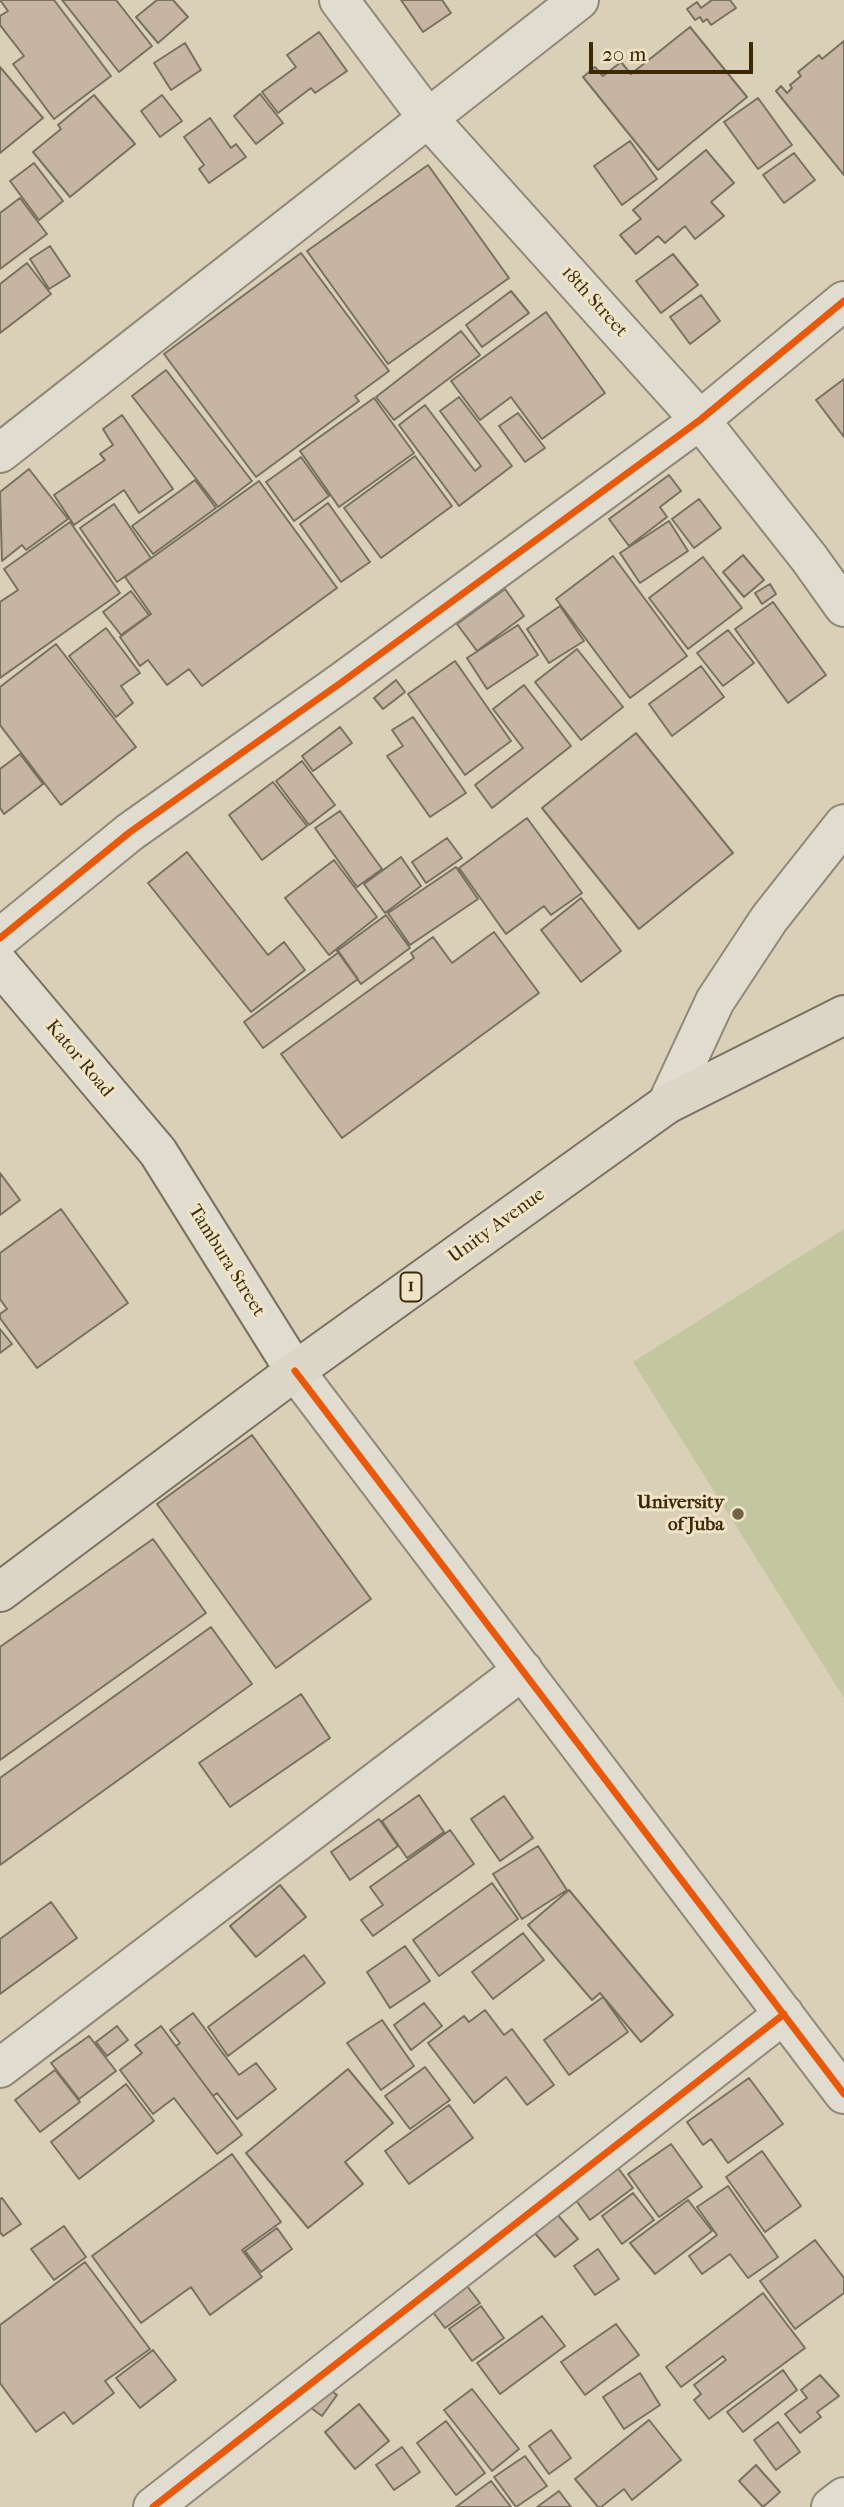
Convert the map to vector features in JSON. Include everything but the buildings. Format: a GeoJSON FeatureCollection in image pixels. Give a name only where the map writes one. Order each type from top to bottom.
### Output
{"type":"FeatureCollection","features":[{"type":"Feature","properties":{"kind":"main road","name":"Unity Avenue"},"geometry":{"type":"LineString","coordinates":[[0,1592],[295,1371],[667,1104],[844,1015]]}},
{"type":"Feature","properties":{"kind":"street","name":"18th Street"},"geometry":{"type":"LineString","coordinates":[[340,0],[427,117],[700,419],[844,607]]}},
{"type":"Feature","properties":{"kind":"street"},"geometry":{"type":"LineString","coordinates":[[0,453],[579,0]]}},
{"type":"Feature","properties":{"kind":"street"},"geometry":{"type":"LineString","coordinates":[[0,938],[130,832],[700,419],[844,301]]}},
{"type":"Feature","properties":{"kind":"street"},"geometry":{"type":"LineString","coordinates":[[667,1104],[715,1001],[769,919],[844,824]]}},
{"type":"Feature","properties":{"kind":"street","name":"Kator Road"},"geometry":{"type":"LineString","coordinates":[[0,965],[158,1152]]}},
{"type":"Feature","properties":{"kind":"street","name":"Tambura Street"},"geometry":{"type":"LineString","coordinates":[[158,1152],[295,1371],[844,2094]]}},
{"type":"Feature","properties":{"kind":"street"},"geometry":{"type":"LineString","coordinates":[[0,2068],[523,1670]]}},
{"type":"Feature","properties":{"kind":"street"},"geometry":{"type":"LineString","coordinates":[[153,2507],[784,2014]]}},
{"type":"Feature","properties":{"kind":"street"},"geometry":{"type":"LineString","coordinates":[[831,2507],[844,2497]]}},
{"type":"Feature","properties":{"kind":"green space"},"geometry":{"type":"Polygon","coordinates":[[[844,1229],[844,1698],[633,1362],[844,1229]]]}},
{"type":"Feature","properties":{"kind":"cycle path"},"geometry":{"type":"LineString","coordinates":[[0,938],[130,832],[342,682],[700,420],[844,301]]}},
{"type":"Feature","properties":{"kind":"cycle path"},"geometry":{"type":"LineString","coordinates":[[295,1371],[844,2094]]}},
{"type":"Feature","properties":{"kind":"cycle path"},"geometry":{"type":"LineString","coordinates":[[153,2507],[784,2014]]}},
{"type":"Feature","properties":{"kind":"place","name":"University of Juba"},"geometry":{"type":"Point","coordinates":[738,1514]}}]}
